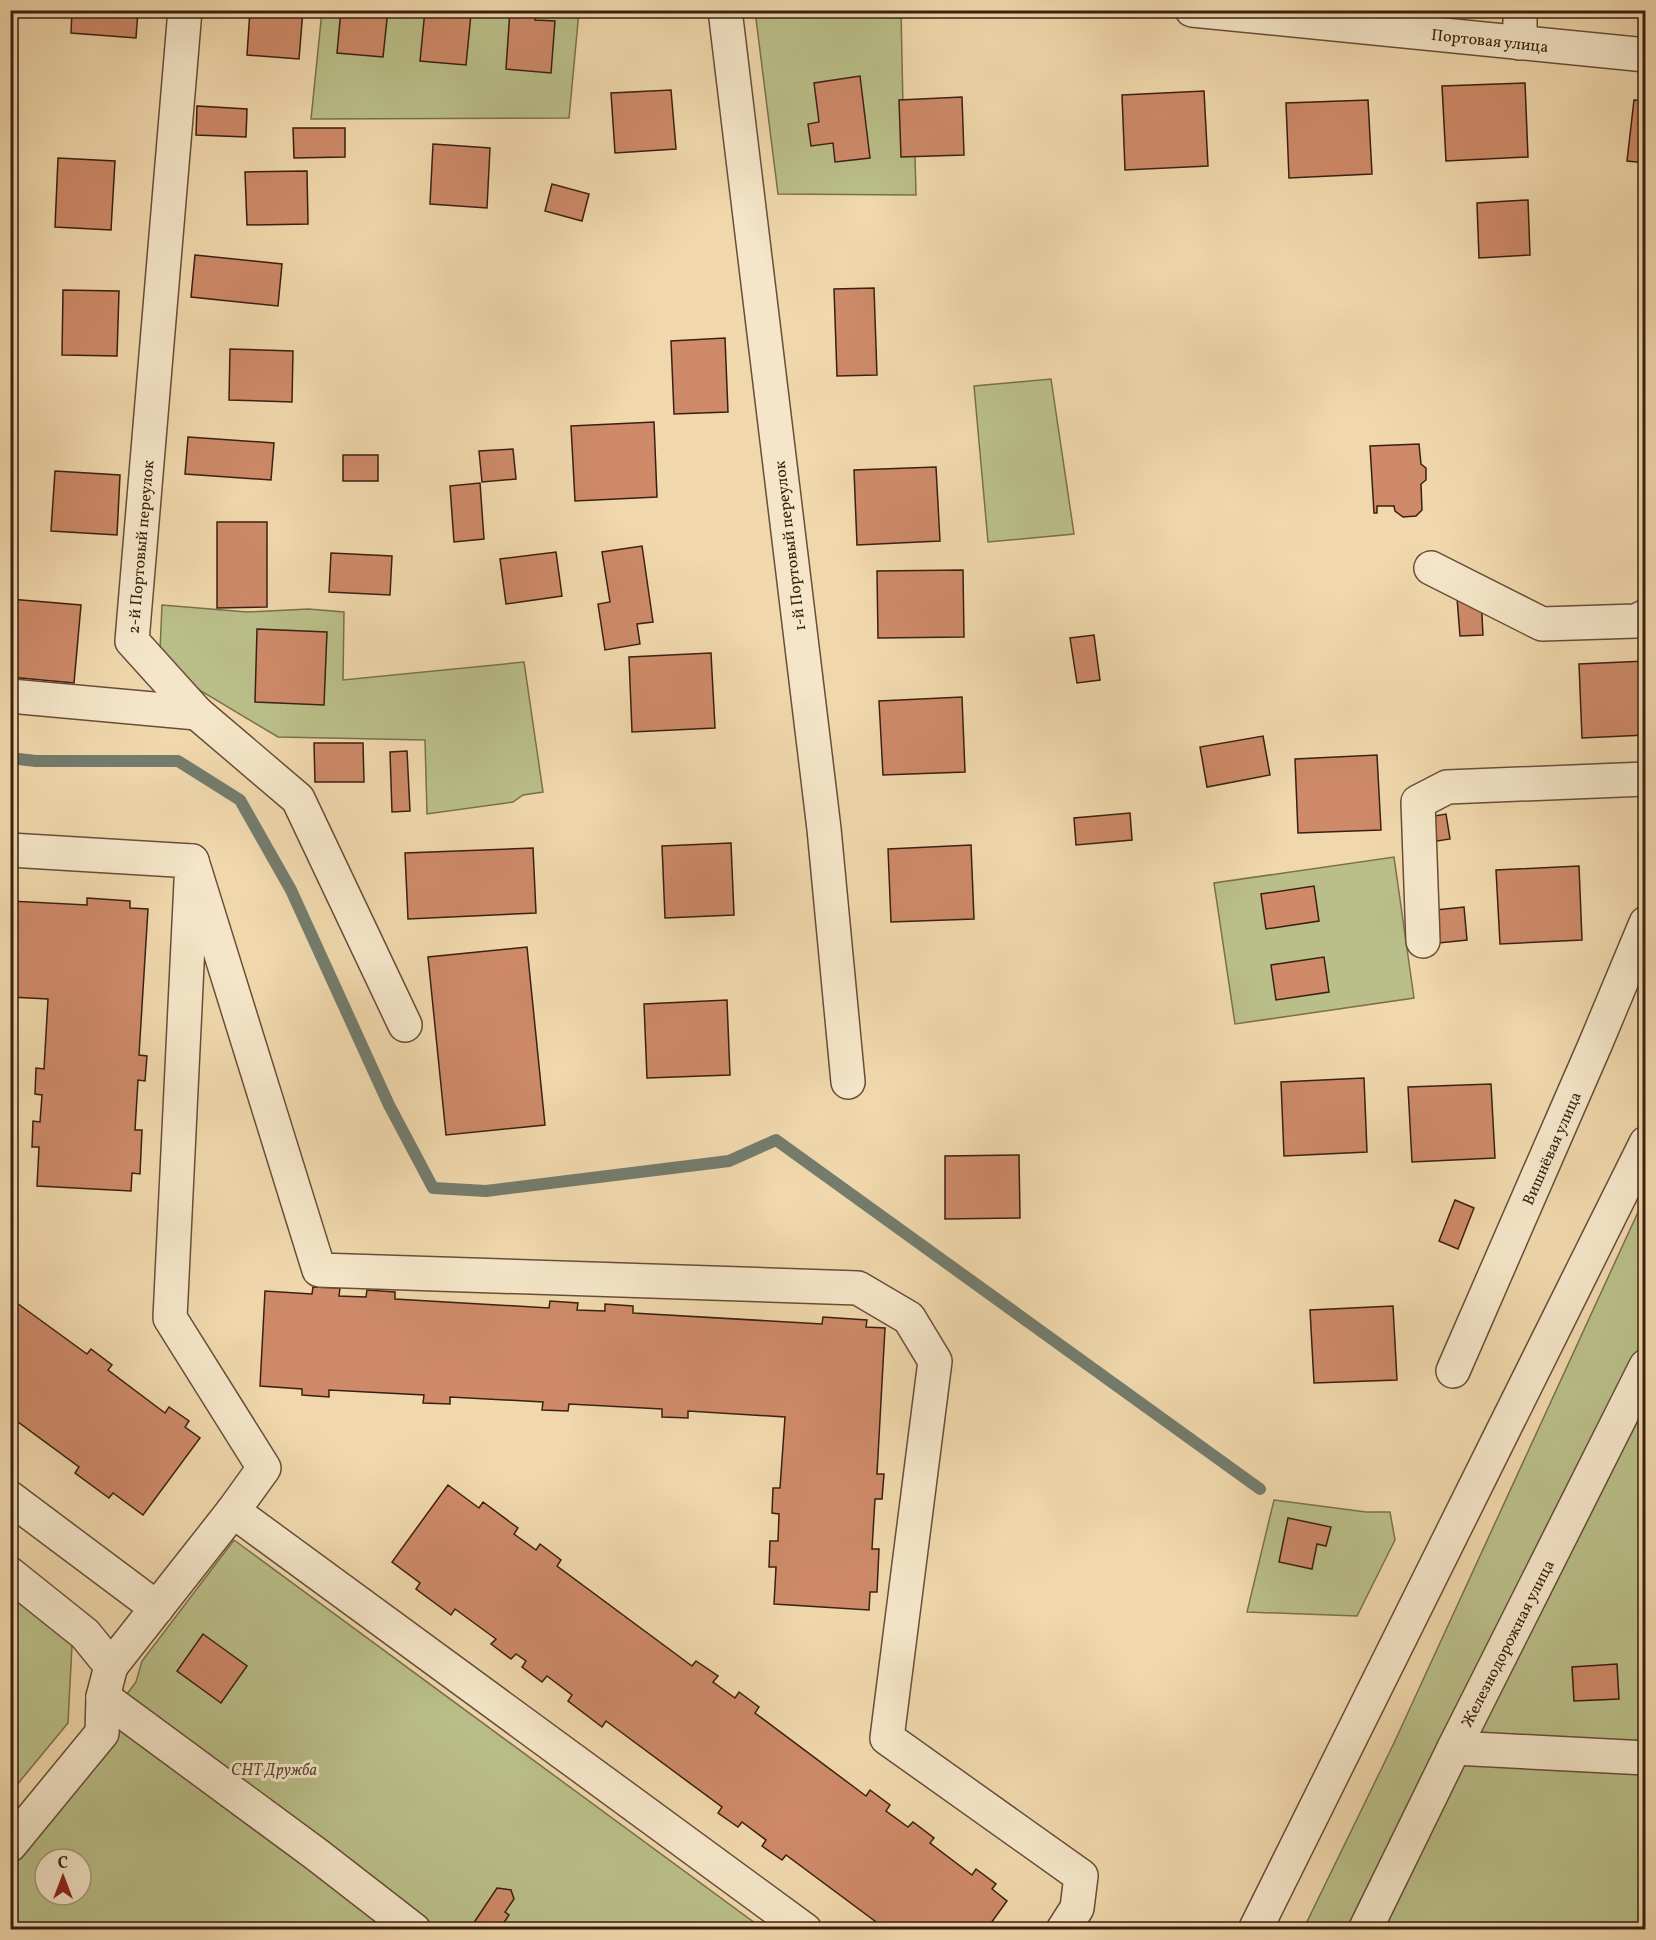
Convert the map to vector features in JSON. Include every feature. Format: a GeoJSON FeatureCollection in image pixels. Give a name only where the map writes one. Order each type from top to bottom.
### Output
{"type":"FeatureCollection","features":[{"type":"Feature","properties":{"kind":"street","name":"2-й Портовый переулок"},"geometry":{"type":"LineString","coordinates":[[185,10],[132,641],[197,713],[298,799],[405,1025]]}},
{"type":"Feature","properties":{"kind":"street","name":"1-й Портовый переулок"},"geometry":{"type":"LineString","coordinates":[[725,10],[824,829],[848,1082]]}},
{"type":"Feature","properties":{"kind":"street","name":"Портовая улица"},"geometry":{"type":"LineString","coordinates":[[1192,10],[1646,55]]}},
{"type":"Feature","properties":{"kind":"street"},"geometry":{"type":"LineString","coordinates":[[1520,10],[1520,43]]}},
{"type":"Feature","properties":{"kind":"street"},"geometry":{"type":"LineString","coordinates":[[1431,568],[1542,624],[1636,621],[1646,616]]}},
{"type":"Feature","properties":{"kind":"street"},"geometry":{"type":"LineString","coordinates":[[10,696],[197,713]]}},
{"type":"Feature","properties":{"kind":"street"},"geometry":{"type":"LineString","coordinates":[[1423,941],[1418,802],[1448,787],[1646,779]]}},
{"type":"Feature","properties":{"kind":"street"},"geometry":{"type":"LineString","coordinates":[[10,850],[192,861]]}},
{"type":"Feature","properties":{"kind":"street"},"geometry":{"type":"LineString","coordinates":[[10,1845],[102,1733],[102,1697],[111,1666],[264,1468],[170,1318],[192,861]]}},
{"type":"Feature","properties":{"kind":"street"},"geometry":{"type":"LineString","coordinates":[[192,861],[318,1270],[858,1288],[909,1318],[935,1361],[887,1738],[1081,1876],[1077,1908],[1064,1929]]}},
{"type":"Feature","properties":{"kind":"street","name":"Вишнёвая улица"},"geometry":{"type":"LineString","coordinates":[[1453,1371],[1596,1045],[1646,923]]}},
{"type":"Feature","properties":{"kind":"street"},"geometry":{"type":"LineString","coordinates":[[1255,1929],[1646,1143]]}},
{"type":"Feature","properties":{"kind":"street","name":"Железнодорожная улица"},"geometry":{"type":"LineString","coordinates":[[1646,1366],[1454,1748],[1646,1758]]}},
{"type":"Feature","properties":{"kind":"street"},"geometry":{"type":"LineString","coordinates":[[10,1498],[157,1608]]}},
{"type":"Feature","properties":{"kind":"street"},"geometry":{"type":"LineString","coordinates":[[233,1511],[805,1929]]}},
{"type":"Feature","properties":{"kind":"street"},"geometry":{"type":"LineString","coordinates":[[10,1574],[85,1634],[111,1666]]}},
{"type":"Feature","properties":{"kind":"street"},"geometry":{"type":"LineString","coordinates":[[102,1697],[414,1929]]}},
{"type":"Feature","properties":{"kind":"street"},"geometry":{"type":"LineString","coordinates":[[1365,1929],[1454,1748]]}},
{"type":"Feature","properties":{"kind":"green space"},"geometry":{"type":"Polygon","coordinates":[[[322,11],[579,11],[569,118],[311,119],[322,11]]]}},
{"type":"Feature","properties":{"kind":"green space"},"geometry":{"type":"Polygon","coordinates":[[[755,11],[901,11],[904,155],[915,155],[916,195],[778,194],[755,11]]]}},
{"type":"Feature","properties":{"kind":"green space"},"geometry":{"type":"Polygon","coordinates":[[[1051,379],[1074,534],[988,542],[974,386],[1051,379]]]}},
{"type":"Feature","properties":{"kind":"green space"},"geometry":{"type":"Polygon","coordinates":[[[162,605],[247,612],[308,609],[344,612],[343,680],[524,662],[543,792],[523,795],[513,802],[427,814],[425,740],[278,737],[176,676],[160,650],[162,605]]]}},
{"type":"Feature","properties":{"kind":"green space"},"geometry":{"type":"Polygon","coordinates":[[[1394,857],[1414,998],[1235,1024],[1214,883],[1394,857]]]}},
{"type":"Feature","properties":{"kind":"green space"},"geometry":{"type":"Polygon","coordinates":[[[1645,1197],[1645,1929],[1303,1930],[1394,1743],[1645,1197]]]}},
{"type":"Feature","properties":{"kind":"green space"},"geometry":{"type":"Polygon","coordinates":[[[1274,1500],[1366,1512],[1390,1512],[1395,1540],[1357,1616],[1247,1612],[1274,1500]]]}},
{"type":"Feature","properties":{"kind":"green space","name":"СНТ Дружба"},"geometry":{"type":"Polygon","coordinates":[[[234,1540],[763,1929],[11,1929],[10,1850],[136,1682],[142,1661],[234,1540]]]}},
{"type":"Feature","properties":{"kind":"green space"},"geometry":{"type":"Polygon","coordinates":[[[10,1594],[72,1645],[68,1723],[11,1792],[10,1594]]]}},
{"type":"Feature","properties":{"kind":"building"},"geometry":{"type":"Polygon","coordinates":[[[72,10],[138,10],[136,38],[71,33],[72,10]]]}},
{"type":"Feature","properties":{"kind":"building"},"geometry":{"type":"Polygon","coordinates":[[[250,10],[303,10],[299,59],[247,55],[250,10]]]}},
{"type":"Feature","properties":{"kind":"building"},"geometry":{"type":"Polygon","coordinates":[[[341,10],[388,10],[383,57],[337,53],[341,10]]]}},
{"type":"Feature","properties":{"kind":"building"},"geometry":{"type":"Polygon","coordinates":[[[425,10],[451,10],[451,13],[471,14],[466,65],[420,61],[425,10]]]}},
{"type":"Feature","properties":{"kind":"building"},"geometry":{"type":"Polygon","coordinates":[[[510,10],[536,10],[535,20],[555,21],[551,73],[506,69],[510,10]]]}},
{"type":"Feature","properties":{"kind":"building"},"geometry":{"type":"Polygon","coordinates":[[[860,76],[870,158],[835,162],[833,143],[811,146],[808,124],[819,122],[814,83],[860,76]]]}},
{"type":"Feature","properties":{"kind":"building"},"geometry":{"type":"Polygon","coordinates":[[[1525,83],[1528,157],[1446,161],[1442,86],[1525,83]]]}},
{"type":"Feature","properties":{"kind":"building"},"geometry":{"type":"Polygon","coordinates":[[[671,90],[676,149],[615,153],[611,93],[671,90]]]}},
{"type":"Feature","properties":{"kind":"building"},"geometry":{"type":"Polygon","coordinates":[[[1204,91],[1208,166],[1125,170],[1122,95],[1204,91]]]}},
{"type":"Feature","properties":{"kind":"building"},"geometry":{"type":"Polygon","coordinates":[[[962,97],[964,155],[901,157],[899,100],[962,97]]]}},
{"type":"Feature","properties":{"kind":"building"},"geometry":{"type":"Polygon","coordinates":[[[1368,100],[1372,174],[1289,178],[1286,103],[1368,100]]]}},
{"type":"Feature","properties":{"kind":"building"},"geometry":{"type":"Polygon","coordinates":[[[1634,100],[1646,101],[1646,163],[1627,161],[1634,100]]]}},
{"type":"Feature","properties":{"kind":"building"},"geometry":{"type":"Polygon","coordinates":[[[197,106],[247,109],[246,137],[196,135],[197,106]]]}},
{"type":"Feature","properties":{"kind":"building"},"geometry":{"type":"Polygon","coordinates":[[[293,128],[345,128],[345,157],[294,158],[293,128]]]}},
{"type":"Feature","properties":{"kind":"building"},"geometry":{"type":"Polygon","coordinates":[[[433,144],[490,148],[487,208],[430,204],[433,144]]]}},
{"type":"Feature","properties":{"kind":"building"},"geometry":{"type":"Polygon","coordinates":[[[58,158],[115,161],[111,230],[55,227],[58,158]]]}},
{"type":"Feature","properties":{"kind":"building"},"geometry":{"type":"Polygon","coordinates":[[[307,171],[308,224],[247,225],[245,172],[307,171]]]}},
{"type":"Feature","properties":{"kind":"building"},"geometry":{"type":"Polygon","coordinates":[[[552,184],[589,194],[582,221],[545,211],[552,184]]]}},
{"type":"Feature","properties":{"kind":"building"},"geometry":{"type":"Polygon","coordinates":[[[1528,200],[1530,255],[1479,258],[1477,203],[1528,200]]]}},
{"type":"Feature","properties":{"kind":"building"},"geometry":{"type":"Polygon","coordinates":[[[195,255],[282,264],[278,306],[191,297],[195,255]]]}},
{"type":"Feature","properties":{"kind":"building"},"geometry":{"type":"Polygon","coordinates":[[[874,288],[877,375],[837,376],[834,289],[874,288]]]}},
{"type":"Feature","properties":{"kind":"building"},"geometry":{"type":"Polygon","coordinates":[[[63,290],[119,291],[117,356],[62,355],[63,290]]]}},
{"type":"Feature","properties":{"kind":"building"},"geometry":{"type":"Polygon","coordinates":[[[725,338],[728,412],[674,414],[671,341],[725,338]]]}},
{"type":"Feature","properties":{"kind":"building"},"geometry":{"type":"Polygon","coordinates":[[[230,349],[293,351],[292,402],[229,400],[230,349]]]}},
{"type":"Feature","properties":{"kind":"building"},"geometry":{"type":"Polygon","coordinates":[[[654,422],[657,497],[575,501],[571,426],[654,422]]]}},
{"type":"Feature","properties":{"kind":"building"},"geometry":{"type":"Polygon","coordinates":[[[188,437],[274,443],[271,480],[185,474],[188,437]]]}},
{"type":"Feature","properties":{"kind":"building"},"geometry":{"type":"Polygon","coordinates":[[[1419,444],[1421,464],[1426,468],[1426,480],[1421,484],[1422,510],[1416,516],[1403,517],[1395,511],[1394,506],[1377,506],[1377,513],[1374,513],[1370,446],[1419,444]]]}},
{"type":"Feature","properties":{"kind":"building"},"geometry":{"type":"Polygon","coordinates":[[[513,449],[516,479],[482,482],[479,451],[513,449]]]}},
{"type":"Feature","properties":{"kind":"building"},"geometry":{"type":"Polygon","coordinates":[[[343,455],[378,455],[378,481],[343,481],[343,455]]]}},
{"type":"Feature","properties":{"kind":"building"},"geometry":{"type":"Polygon","coordinates":[[[936,467],[940,541],[857,545],[854,470],[936,467]]]}},
{"type":"Feature","properties":{"kind":"building"},"geometry":{"type":"Polygon","coordinates":[[[55,471],[120,475],[117,535],[51,531],[55,471]]]}},
{"type":"Feature","properties":{"kind":"building"},"geometry":{"type":"Polygon","coordinates":[[[480,483],[484,539],[454,542],[450,486],[480,483]]]}},
{"type":"Feature","properties":{"kind":"building"},"geometry":{"type":"Polygon","coordinates":[[[217,522],[267,522],[267,607],[217,608],[217,522]]]}},
{"type":"Feature","properties":{"kind":"building"},"geometry":{"type":"Polygon","coordinates":[[[642,546],[653,622],[637,624],[640,644],[605,650],[598,604],[610,602],[602,552],[642,546]]]}},
{"type":"Feature","properties":{"kind":"building"},"geometry":{"type":"Polygon","coordinates":[[[556,552],[562,596],[506,604],[500,559],[556,552]]]}},
{"type":"Feature","properties":{"kind":"building"},"geometry":{"type":"Polygon","coordinates":[[[331,553],[392,556],[390,595],[329,592],[331,553]]]}},
{"type":"Feature","properties":{"kind":"building"},"geometry":{"type":"Polygon","coordinates":[[[963,570],[964,637],[878,638],[877,571],[963,570]]]}},
{"type":"Feature","properties":{"kind":"building"},"geometry":{"type":"Polygon","coordinates":[[[1481,596],[1483,635],[1460,636],[1457,598],[1481,596]]]}},
{"type":"Feature","properties":{"kind":"building"},"geometry":{"type":"Polygon","coordinates":[[[10,599],[81,605],[74,683],[10,677],[10,599]]]}},
{"type":"Feature","properties":{"kind":"building"},"geometry":{"type":"Polygon","coordinates":[[[257,629],[327,632],[324,705],[255,702],[257,629]]]}},
{"type":"Feature","properties":{"kind":"building"},"geometry":{"type":"Polygon","coordinates":[[[1094,635],[1100,680],[1077,683],[1070,638],[1094,635]]]}},
{"type":"Feature","properties":{"kind":"building"},"geometry":{"type":"Polygon","coordinates":[[[711,653],[715,728],[632,732],[629,657],[711,653]]]}},
{"type":"Feature","properties":{"kind":"building"},"geometry":{"type":"Polygon","coordinates":[[[1646,661],[1646,735],[1582,738],[1579,664],[1646,661]]]}},
{"type":"Feature","properties":{"kind":"building"},"geometry":{"type":"Polygon","coordinates":[[[962,697],[965,772],[883,775],[879,701],[962,697]]]}},
{"type":"Feature","properties":{"kind":"building"},"geometry":{"type":"Polygon","coordinates":[[[1263,736],[1270,775],[1207,787],[1200,747],[1263,736]]]}},
{"type":"Feature","properties":{"kind":"building"},"geometry":{"type":"Polygon","coordinates":[[[314,743],[363,743],[364,782],[315,782],[314,743]]]}},
{"type":"Feature","properties":{"kind":"building"},"geometry":{"type":"Polygon","coordinates":[[[407,751],[410,811],[392,812],[390,752],[407,751]]]}},
{"type":"Feature","properties":{"kind":"building"},"geometry":{"type":"Polygon","coordinates":[[[1377,755],[1381,830],[1298,833],[1295,759],[1377,755]]]}},
{"type":"Feature","properties":{"kind":"building"},"geometry":{"type":"Polygon","coordinates":[[[1130,813],[1132,840],[1076,845],[1074,818],[1130,813]]]}},
{"type":"Feature","properties":{"kind":"building"},"geometry":{"type":"Polygon","coordinates":[[[1446,814],[1450,839],[1431,842],[1428,817],[1446,814]]]}},
{"type":"Feature","properties":{"kind":"building"},"geometry":{"type":"Polygon","coordinates":[[[731,843],[734,915],[665,918],[662,846],[731,843]]]}},
{"type":"Feature","properties":{"kind":"building"},"geometry":{"type":"Polygon","coordinates":[[[971,845],[974,919],[891,922],[888,849],[971,845]]]}},
{"type":"Feature","properties":{"kind":"building"},"geometry":{"type":"Polygon","coordinates":[[[533,848],[536,913],[408,919],[405,853],[533,848]]]}},
{"type":"Feature","properties":{"kind":"building"},"geometry":{"type":"Polygon","coordinates":[[[1579,866],[1582,940],[1500,944],[1496,870],[1579,866]]]}},
{"type":"Feature","properties":{"kind":"building"},"geometry":{"type":"Polygon","coordinates":[[[1314,886],[1319,921],[1266,929],[1261,894],[1314,886]]]}},
{"type":"Feature","properties":{"kind":"building"},"geometry":{"type":"Polygon","coordinates":[[[87,898],[130,901],[130,908],[148,909],[139,1055],[147,1056],[145,1081],[138,1080],[135,1130],[142,1130],[140,1174],[132,1173],[131,1191],[37,1186],[39,1147],[32,1147],[33,1121],[40,1122],[42,1095],[35,1094],[36,1068],[44,1069],[48,999],[10,997],[10,901],[87,905],[87,898]]]}},
{"type":"Feature","properties":{"kind":"building"},"geometry":{"type":"Polygon","coordinates":[[[1464,907],[1467,940],[1439,943],[1436,910],[1464,907]]]}},
{"type":"Feature","properties":{"kind":"building"},"geometry":{"type":"Polygon","coordinates":[[[527,947],[545,1125],[446,1135],[428,957],[527,947]]]}},
{"type":"Feature","properties":{"kind":"building"},"geometry":{"type":"Polygon","coordinates":[[[1324,957],[1329,992],[1276,1000],[1271,965],[1324,957]]]}},
{"type":"Feature","properties":{"kind":"building"},"geometry":{"type":"Polygon","coordinates":[[[727,1000],[730,1075],[647,1078],[644,1004],[727,1000]]]}},
{"type":"Feature","properties":{"kind":"building"},"geometry":{"type":"Polygon","coordinates":[[[1364,1078],[1367,1152],[1284,1156],[1281,1082],[1364,1078]]]}},
{"type":"Feature","properties":{"kind":"building"},"geometry":{"type":"Polygon","coordinates":[[[1491,1084],[1495,1158],[1412,1162],[1408,1087],[1491,1084]]]}},
{"type":"Feature","properties":{"kind":"building"},"geometry":{"type":"Polygon","coordinates":[[[1019,1155],[1020,1218],[945,1219],[945,1156],[1019,1155]]]}},
{"type":"Feature","properties":{"kind":"building"},"geometry":{"type":"Polygon","coordinates":[[[1455,1200],[1474,1208],[1458,1249],[1439,1241],[1455,1200]]]}},
{"type":"Feature","properties":{"kind":"building"},"geometry":{"type":"Polygon","coordinates":[[[313,1287],[340,1288],[339,1296],[366,1297],[367,1290],[395,1292],[395,1299],[549,1308],[550,1301],[578,1303],[577,1310],[605,1311],[605,1304],[633,1306],[633,1313],[822,1324],[823,1317],[867,1320],[866,1327],[885,1328],[877,1474],[884,1474],[882,1499],[875,1499],[872,1549],[879,1549],[877,1592],[870,1592],[869,1610],[774,1604],[776,1567],[769,1567],[770,1541],[778,1541],[779,1514],[772,1513],[773,1488],[780,1488],[785,1417],[688,1411],[688,1418],[662,1417],[662,1409],[569,1404],[568,1411],[542,1410],[543,1402],[450,1397],[450,1404],[423,1403],[424,1395],[329,1390],[329,1397],[302,1395],[302,1389],[260,1386],[265,1291],[312,1294],[313,1287]]]}},
{"type":"Feature","properties":{"kind":"building"},"geometry":{"type":"Polygon","coordinates":[[[10,1298],[87,1354],[91,1349],[112,1365],[108,1370],[165,1413],[169,1407],[189,1421],[185,1427],[200,1438],[143,1515],[113,1493],[109,1498],[75,1473],[79,1467],[10,1416],[10,1298]]]}},
{"type":"Feature","properties":{"kind":"building"},"geometry":{"type":"Polygon","coordinates":[[[1393,1306],[1397,1380],[1314,1383],[1310,1310],[1393,1306]]]}},
{"type":"Feature","properties":{"kind":"building"},"geometry":{"type":"Polygon","coordinates":[[[448,1485],[479,1508],[483,1502],[518,1528],[514,1534],[536,1550],[540,1544],[561,1560],[557,1566],[692,1666],[696,1661],[718,1676],[713,1682],[735,1698],[739,1692],[759,1707],[755,1713],[866,1796],[870,1790],[890,1805],[886,1811],[908,1827],[913,1822],[934,1838],[930,1843],[972,1875],[976,1869],[996,1884],[992,1889],[1007,1901],[986,1930],[887,1930],[786,1855],[782,1860],[762,1846],[766,1840],[742,1822],[738,1827],[718,1813],[722,1807],[606,1721],[602,1727],[568,1701],[572,1695],[547,1676],[542,1682],[522,1667],[526,1661],[516,1654],[511,1659],[491,1644],[496,1639],[455,1609],[451,1615],[416,1589],[420,1583],[392,1562],[448,1485]]]}},
{"type":"Feature","properties":{"kind":"building"},"geometry":{"type":"Polygon","coordinates":[[[1288,1518],[1331,1527],[1326,1546],[1317,1544],[1312,1569],[1279,1562],[1288,1518]]]}},
{"type":"Feature","properties":{"kind":"building"},"geometry":{"type":"Polygon","coordinates":[[[203,1634],[247,1666],[221,1703],[177,1671],[203,1634]]]}},
{"type":"Feature","properties":{"kind":"building"},"geometry":{"type":"Polygon","coordinates":[[[1617,1664],[1619,1699],[1574,1701],[1572,1667],[1617,1664]]]}},
{"type":"Feature","properties":{"kind":"building"},"geometry":{"type":"Polygon","coordinates":[[[497,1888],[511,1890],[514,1899],[505,1912],[509,1915],[499,1930],[469,1930],[497,1888]]]}},
{"type":"Feature","properties":{"kind":"waterway"},"geometry":{"type":"LineString","coordinates":[[10,758],[36,761],[178,761],[240,800],[291,890],[389,1105],[433,1188],[486,1191],[729,1161],[776,1140],[1260,1489]]}}]}
